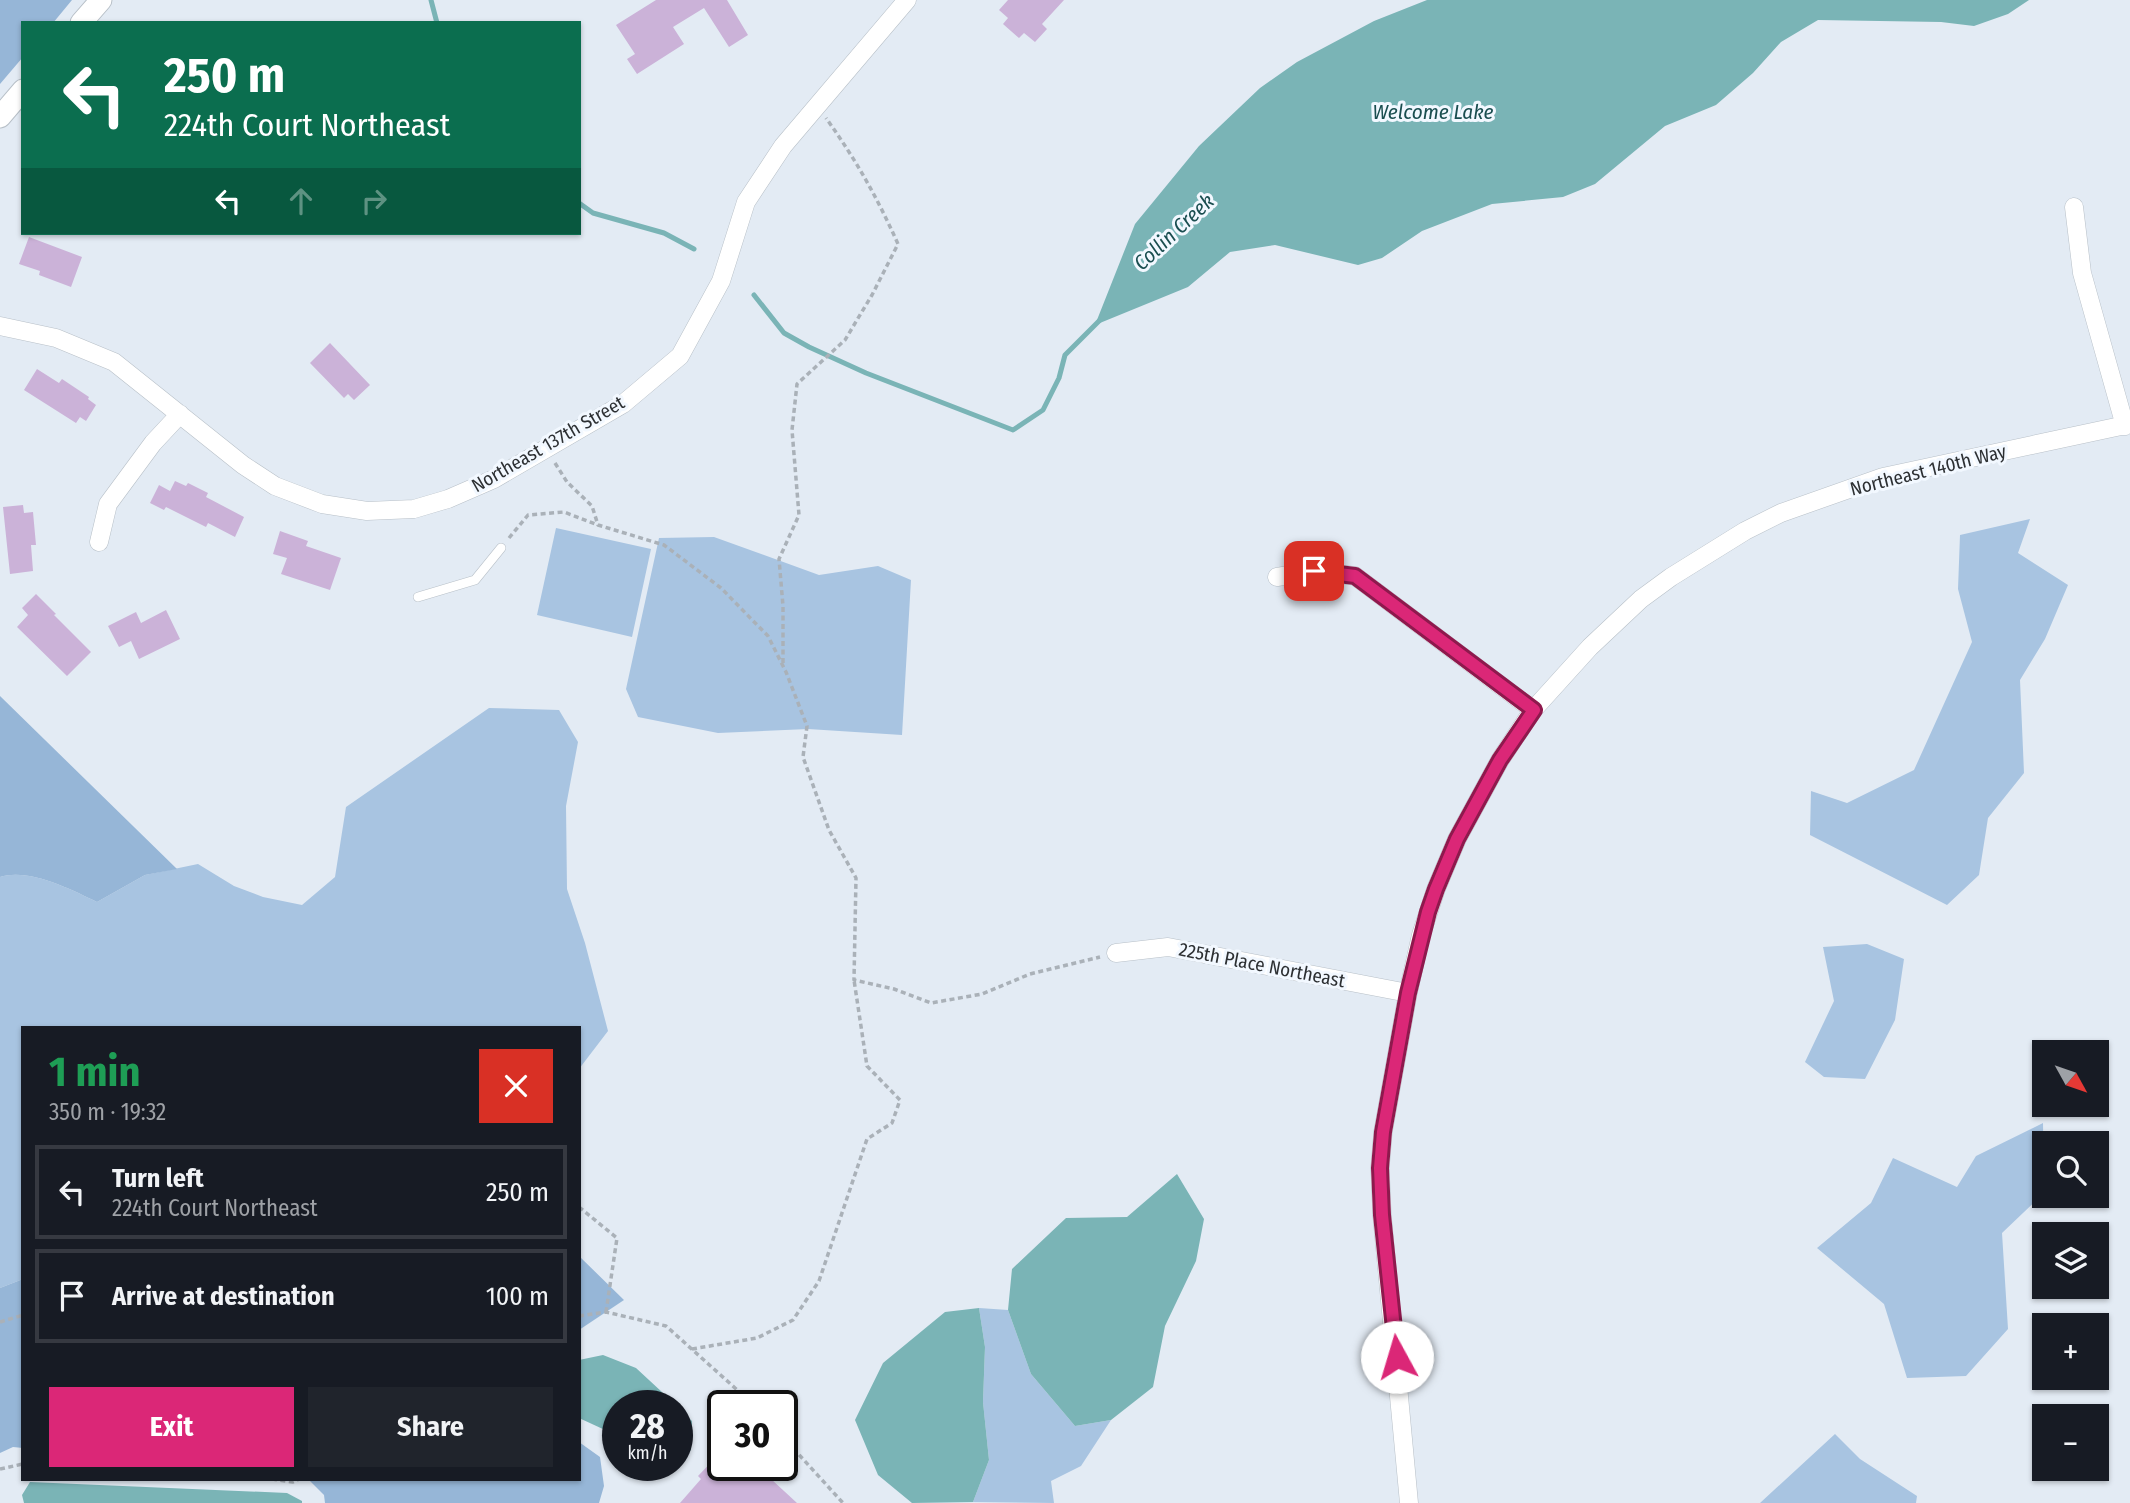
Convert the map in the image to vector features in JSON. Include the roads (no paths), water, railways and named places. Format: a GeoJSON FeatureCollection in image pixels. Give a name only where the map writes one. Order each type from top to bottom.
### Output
{"type":"FeatureCollection","features":[{"type":"Feature","properties":{"kind":"street"},"geometry":{"type":"LineString","coordinates":[[83,21],[101,0]]}},
{"type":"Feature","properties":{"kind":"street","name":"Northeast 137th Street"},"geometry":{"type":"LineString","coordinates":[[0,326],[56,338],[114,362],[243,465],[275,486],[322,504],[367,511],[414,509],[448,499],[494,479],[623,404],[680,356],[721,281],[746,202],[783,146],[907,0]]}},
{"type":"Feature","properties":{"kind":"street"},"geometry":{"type":"LineString","coordinates":[[0,117],[21,92]]}},
{"type":"Feature","properties":{"kind":"street"},"geometry":{"type":"LineString","coordinates":[[2074,207],[2082,273],[2127,425]]}},
{"type":"Feature","properties":{"kind":"street"},"geometry":{"type":"LineString","coordinates":[[99,542],[108,504],[153,443],[180,414]]}},
{"type":"Feature","properties":{"kind":"street","name":"Northeast 140th Way"},"geometry":{"type":"LineString","coordinates":[[1409,1503],[1380,1168],[1383,1132],[1408,993],[1428,912],[1457,839],[1500,760],[1534,710],[1590,647],[1641,599],[1700,558],[1781,513],[1883,477],[2127,425]]}},
{"type":"Feature","properties":{"kind":"street"},"geometry":{"type":"LineString","coordinates":[[1277,577],[1314,571],[1355,576],[1534,710]]}},
{"type":"Feature","properties":{"kind":"street","name":"225th Place Northeast"},"geometry":{"type":"LineString","coordinates":[[1116,953],[1168,947],[1408,993]]}},
{"type":"Feature","properties":{"kind":"lane"},"geometry":{"type":"LineString","coordinates":[[418,597],[475,580],[501,548]]}},
{"type":"Feature","properties":{"kind":"water","name":"Welcome Lake"},"geometry":{"type":"Polygon","coordinates":[[[1427,0],[2029,0],[2008,14],[1974,26],[1941,22],[1818,20],[1781,42],[1753,73],[1716,105],[1665,126],[1595,184],[1563,197],[1492,204],[1422,231],[1382,258],[1358,265],[1275,245],[1230,252],[1188,287],[1095,325],[1135,224],[1199,146],[1260,88],[1297,62],[1374,21],[1427,0]]]}},
{"type":"Feature","properties":{"kind":"water"},"geometry":{"type":"Polygon","coordinates":[[[1177,1174],[1204,1219],[1196,1261],[1165,1326],[1153,1387],[1111,1420],[1075,1426],[1031,1374],[1008,1310],[1012,1269],[1066,1218],[1127,1217],[1177,1174]]]}},
{"type":"Feature","properties":{"kind":"water"},"geometry":{"type":"Polygon","coordinates":[[[979,1308],[985,1347],[983,1402],[989,1460],[973,1502],[912,1503],[878,1475],[855,1420],[883,1363],[945,1312],[979,1308]]]}},
{"type":"Feature","properties":{"kind":"water"},"geometry":{"type":"Polygon","coordinates":[[[603,1355],[636,1368],[660,1390],[602,1390],[602,1429],[581,1419],[581,1360],[603,1355]]]}},
{"type":"Feature","properties":{"kind":"water"},"geometry":{"type":"Polygon","coordinates":[[[30,1482],[287,1493],[302,1503],[24,1503],[22,1495],[30,1482]]]}},
{"type":"Feature","properties":{"kind":"waterway","name":"Collin Creek"},"geometry":{"type":"LineString","coordinates":[[431,0],[436,21]]}},
{"type":"Feature","properties":{"kind":"waterway","name":"Collin Creek"},"geometry":{"type":"LineString","coordinates":[[581,204],[593,213],[664,233],[694,249]]}},
{"type":"Feature","properties":{"kind":"waterway","name":"Collin Creek"},"geometry":{"type":"LineString","coordinates":[[754,295],[784,333],[809,347],[866,373],[1013,430],[1043,410],[1059,378],[1065,355],[1099,321]]}}]}
